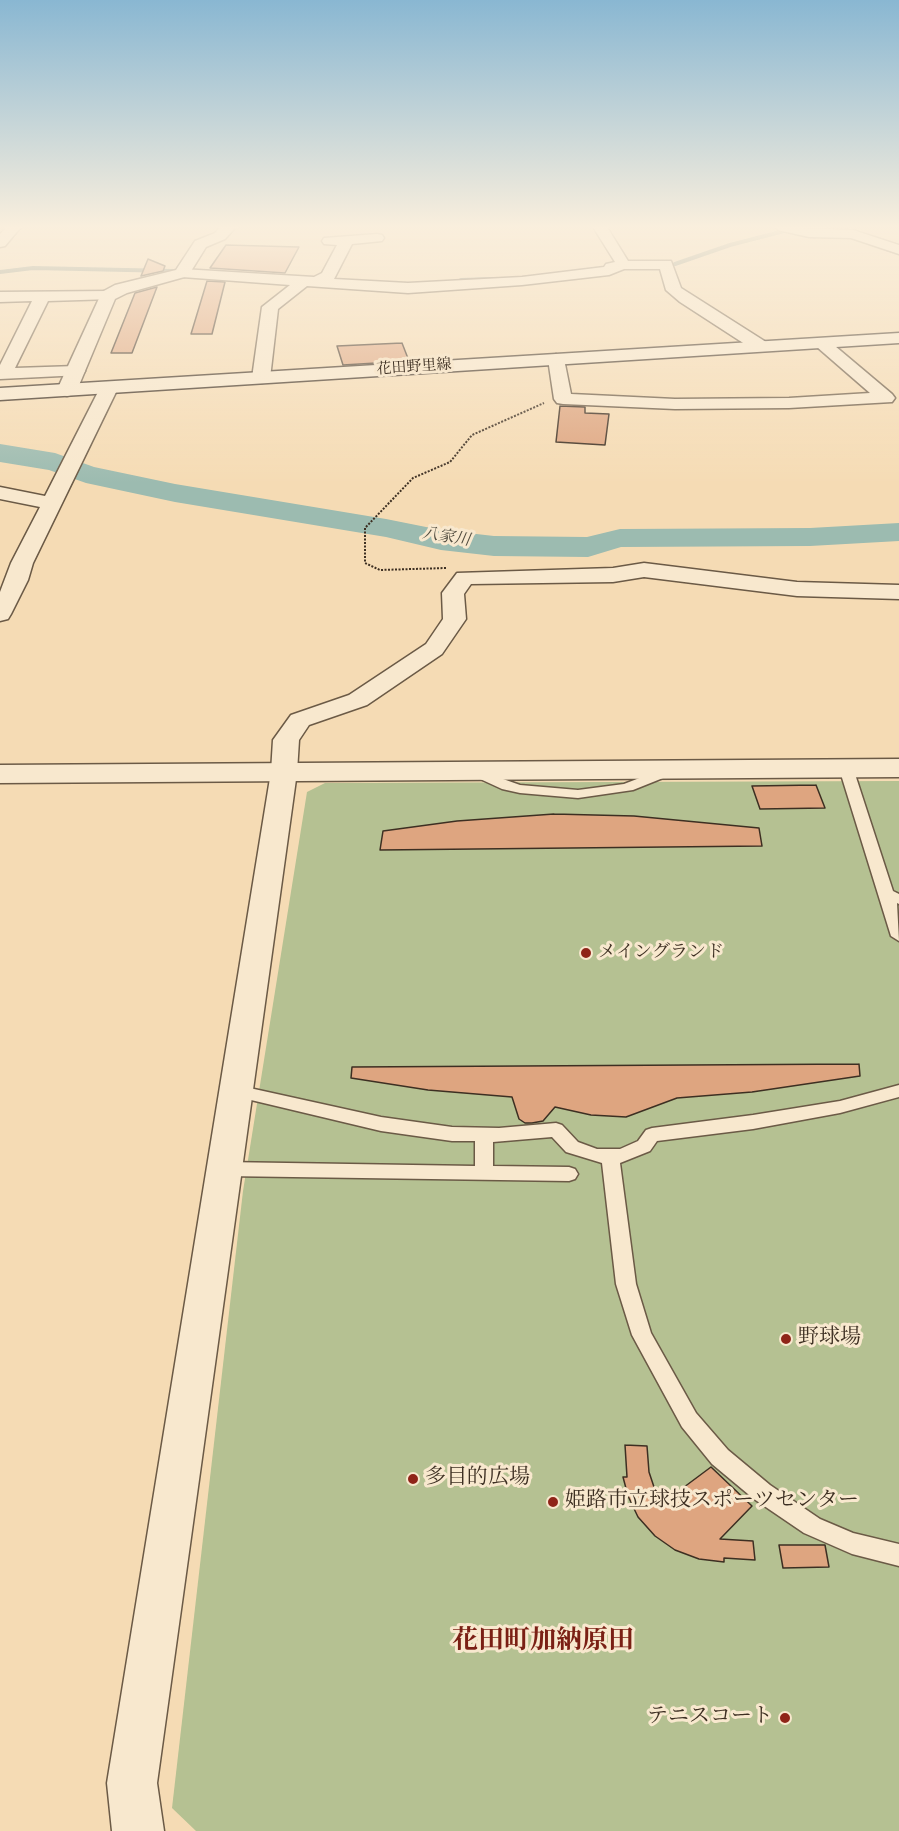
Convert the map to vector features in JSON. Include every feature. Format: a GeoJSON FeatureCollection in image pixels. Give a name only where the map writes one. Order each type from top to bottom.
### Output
{"type":"FeatureCollection","features":[{"type":"Feature","properties":{"kind":"street"},"geometry":{"type":"LineString","coordinates":[[34,312],[2,374],[76,371]]}},
{"type":"Feature","properties":{"kind":"street"},"geometry":{"type":"LineString","coordinates":[[67,390],[101,312]]}},
{"type":"Feature","properties":{"kind":"street"},"geometry":{"type":"LineString","coordinates":[[261,378],[269,312]]}},
{"type":"Feature","properties":{"kind":"street"},"geometry":{"type":"LineString","coordinates":[[706,312],[760,346]]}},
{"type":"Feature","properties":{"kind":"street","name":"花田野里線"},"geometry":{"type":"LineString","coordinates":[[0,394],[899,338]]}},
{"type":"Feature","properties":{"kind":"street"},"geometry":{"type":"LineString","coordinates":[[556,359],[563,399],[675,404],[789,403],[886,398],[824,344]]}},
{"type":"Feature","properties":{"kind":"street"},"geometry":{"type":"LineString","coordinates":[[0,614],[22,563],[109,388]]}},
{"type":"Feature","properties":{"kind":"street"},"geometry":{"type":"LineString","coordinates":[[0,494],[51,503]]}},
{"type":"Feature","properties":{"kind":"street"},"geometry":{"type":"LineString","coordinates":[[0,563],[22,563]]}},
{"type":"Feature","properties":{"kind":"street"},"geometry":{"type":"LineString","coordinates":[[138,1831],[132,1783],[284,772],[286,740],[300,720],[358,700],[434,649],[455,619],[453,593],[465,578],[613,575],[644,570],[797,589],[899,592]]}},
{"type":"Feature","properties":{"kind":"street"},"geometry":{"type":"LineString","coordinates":[[0,774],[899,768]]}},
{"type":"Feature","properties":{"kind":"lane"},"geometry":{"type":"LineString","coordinates":[[846,768],[893,897],[899,936]]}},
{"type":"Feature","properties":{"kind":"lane"},"geometry":{"type":"LineString","coordinates":[[236,1091],[381,1124],[452,1134],[484,1135],[556,1130],[572,1147],[596,1156],[622,1156],[644,1146],[652,1135],[753,1122],[840,1107],[899,1091]]}},
{"type":"Feature","properties":{"kind":"lane"},"geometry":{"type":"LineString","coordinates":[[484,1135],[484,1173]]}},
{"type":"Feature","properties":{"kind":"lane"},"geometry":{"type":"LineString","coordinates":[[610,1156],[626,1284],[642,1335],[689,1420],[720,1457],[762,1492],[812,1526],[852,1543],[899,1556]]}},
{"type":"Feature","properties":{"kind":"lane"},"geometry":{"type":"LineString","coordinates":[[224,1169],[569,1174]]}},
{"type":"Feature","properties":{"kind":"path"},"geometry":{"type":"LineString","coordinates":[[465,578],[451,568],[380,570],[365,563],[365,528],[412,478],[450,462],[472,435],[545,403],[563,399]]}},
{"type":"Feature","properties":{"kind":"green space","name":"姫路市立球技スポーツセンター"},"geometry":{"type":"Polygon","coordinates":[[[899,781],[899,1831],[196,1831],[172,1808],[243,1191],[307,792],[325,783],[899,781]]]}},
{"type":"Feature","properties":{"kind":"building"},"geometry":{"type":"Polygon","coordinates":[[[127,312],[147,312],[132,353],[111,353],[127,312]]]}},
{"type":"Feature","properties":{"kind":"building"},"geometry":{"type":"Polygon","coordinates":[[[198,312],[217,312],[212,334],[191,334],[198,312]]]}},
{"type":"Feature","properties":{"kind":"building"},"geometry":{"type":"Polygon","coordinates":[[[402,343],[409,361],[343,365],[337,346],[402,343]]]}},
{"type":"Feature","properties":{"kind":"building"},"geometry":{"type":"Polygon","coordinates":[[[560,406],[585,407],[585,413],[609,414],[605,445],[556,442],[560,406]]]}},
{"type":"Feature","properties":{"kind":"building"},"geometry":{"type":"Polygon","coordinates":[[[816,785],[825,808],[760,809],[752,786],[816,785]]]}},
{"type":"Feature","properties":{"kind":"building"},"geometry":{"type":"Polygon","coordinates":[[[554,814],[634,816],[759,828],[762,846],[380,850],[383,831],[457,821],[554,814]]]}},
{"type":"Feature","properties":{"kind":"building"},"geometry":{"type":"Polygon","coordinates":[[[859,1064],[860,1076],[752,1092],[677,1098],[626,1117],[591,1115],[555,1107],[543,1121],[532,1123],[525,1123],[519,1119],[512,1097],[428,1090],[351,1078],[352,1067],[859,1064]]]}},
{"type":"Feature","properties":{"kind":"building"},"geometry":{"type":"Polygon","coordinates":[[[625,1445],[647,1446],[649,1472],[660,1505],[711,1467],[752,1506],[720,1539],[753,1541],[755,1560],[724,1558],[724,1562],[699,1559],[675,1550],[655,1536],[638,1517],[628,1496],[623,1477],[627,1477],[625,1445]]]}},
{"type":"Feature","properties":{"kind":"building"},"geometry":{"type":"Polygon","coordinates":[[[779,1545],[825,1545],[829,1567],[783,1568],[779,1545]]]}},
{"type":"Feature","properties":{"kind":"waterway","name":"八家川"},"geometry":{"type":"LineString","coordinates":[[0,453],[55,462],[86,474],[175,493],[386,528],[441,540],[494,546],[588,547],[620,538],[810,537],[899,532]]}},
{"type":"Feature","properties":{"kind":"place","name":"メイングランド"},"geometry":{"type":"Point","coordinates":[586,953]}},
{"type":"Feature","properties":{"kind":"place","name":"野球場"},"geometry":{"type":"Point","coordinates":[786,1339]}},
{"type":"Feature","properties":{"kind":"place","name":"多目的広場"},"geometry":{"type":"Point","coordinates":[413,1479]}},
{"type":"Feature","properties":{"kind":"place","name":"姫路市立球技スポーツセンター"},"geometry":{"type":"Point","coordinates":[553,1502]}},
{"type":"Feature","properties":{"kind":"place","name":"テニスコート"},"geometry":{"type":"Point","coordinates":[785,1718]}},
{"type":"Feature","properties":{"kind":"district","name":"花田町加納原田"},"geometry":{"type":"Point","coordinates":[543,1643]}}]}
